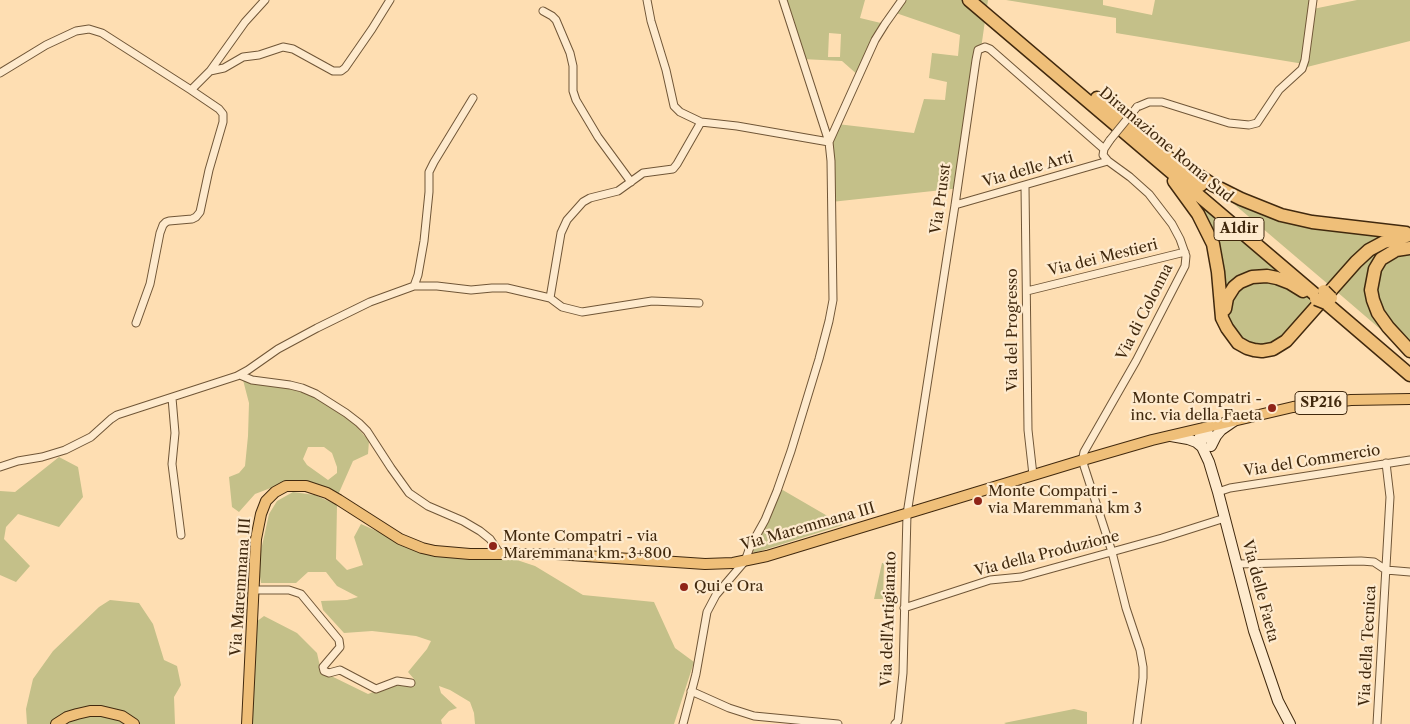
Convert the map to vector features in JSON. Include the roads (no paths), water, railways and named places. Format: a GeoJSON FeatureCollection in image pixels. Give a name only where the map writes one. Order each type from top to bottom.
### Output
{"type":"FeatureCollection","features":[{"type":"Feature","properties":{"kind":"highway","name":"Diramazione Roma Sud"},"geometry":{"type":"LineString","coordinates":[[969,0],[1164,160]]}},
{"type":"Feature","properties":{"kind":"highway","name":"Diramazione Roma Sud"},"geometry":{"type":"LineString","coordinates":[[982,0],[1410,375]]}},
{"type":"Feature","properties":{"kind":"highway"},"geometry":{"type":"LineString","coordinates":[[1164,160],[1180,163],[1213,185],[1275,214],[1304,221],[1407,237]]}},
{"type":"Feature","properties":{"kind":"highway"},"geometry":{"type":"LineString","coordinates":[[1164,160],[1209,234],[1214,248],[1222,314],[1225,324],[1235,340],[1247,348],[1262,351],[1278,347],[1291,337],[1360,258],[1384,242],[1407,237]]}},
{"type":"Feature","properties":{"kind":"highway"},"geometry":{"type":"LineString","coordinates":[[1410,248],[1393,251],[1381,259],[1375,269],[1371,290],[1372,300],[1378,313],[1410,351]]}},
{"type":"Feature","properties":{"kind":"highway"},"geometry":{"type":"LineString","coordinates":[[1225,324],[1225,306],[1228,295],[1240,282],[1252,277],[1267,276],[1284,280],[1323,298]]}},
{"type":"Feature","properties":{"kind":"highway","name":"Diramazione Roma Sud"},"geometry":{"type":"LineString","coordinates":[[1323,298],[1410,364]]}},
{"type":"Feature","properties":{"kind":"main road","name":"Via Maremmana III"},"geometry":{"type":"LineString","coordinates":[[247,724],[256,539],[262,510],[266,501],[280,488],[306,486],[339,500],[405,541],[422,548],[453,553],[556,554],[705,564],[745,561],[762,558],[1146,441],[1293,407],[1368,399],[1410,399]]}},
{"type":"Feature","properties":{"kind":"main road"},"geometry":{"type":"LineString","coordinates":[[56,724],[66,717],[96,710],[118,714],[134,724]]}},
{"type":"Feature","properties":{"kind":"street"},"geometry":{"type":"LineString","coordinates":[[191,90],[210,72],[242,25],[265,0]]}},
{"type":"Feature","properties":{"kind":"street"},"geometry":{"type":"LineString","coordinates":[[210,72],[224,68],[243,57],[261,55],[283,47],[293,49],[333,71],[341,71],[372,29],[390,0]]}},
{"type":"Feature","properties":{"kind":"street"},"geometry":{"type":"LineString","coordinates":[[647,0],[674,106],[680,112],[702,122],[829,142]]}},
{"type":"Feature","properties":{"kind":"street"},"geometry":{"type":"LineString","coordinates":[[683,724],[696,674],[707,612],[716,595],[745,561],[765,520],[788,461],[831,314],[834,288],[829,142],[783,0]]}},
{"type":"Feature","properties":{"kind":"street"},"geometry":{"type":"LineString","coordinates":[[829,142],[875,40],[902,0]]}},
{"type":"Feature","properties":{"kind":"street"},"geometry":{"type":"LineString","coordinates":[[1108,161],[1103,155],[1104,149],[1110,140],[1138,107],[1149,102],[1162,102],[1229,124],[1249,125],[1257,123],[1279,90],[1302,69],[1305,60],[1313,0]]}},
{"type":"Feature","properties":{"kind":"street"},"geometry":{"type":"LineString","coordinates":[[543,11],[556,20],[570,53],[573,69],[573,91],[576,100],[598,137],[631,182]]}},
{"type":"Feature","properties":{"kind":"street"},"geometry":{"type":"LineString","coordinates":[[0,73],[46,45],[76,30],[89,29],[102,33],[191,90],[219,109],[223,114],[223,122],[200,210],[192,220],[168,221],[162,225],[150,284],[136,323]]}},
{"type":"Feature","properties":{"kind":"street","name":"Via Prusst"},"geometry":{"type":"LineString","coordinates":[[907,514],[977,52],[985,47],[990,49],[1104,149]]}},
{"type":"Feature","properties":{"kind":"street"},"geometry":{"type":"LineString","coordinates":[[414,286],[418,277],[424,241],[429,172],[473,98]]}},
{"type":"Feature","properties":{"kind":"street"},"geometry":{"type":"LineString","coordinates":[[550,298],[561,235],[566,222],[587,199],[618,191],[644,173],[667,171],[675,168],[702,122]]}},
{"type":"Feature","properties":{"kind":"street","name":"Via delle Arti"},"geometry":{"type":"LineString","coordinates":[[955,205],[1108,161]]}},
{"type":"Feature","properties":{"kind":"street","name":"Via di Colonna"},"geometry":{"type":"LineString","coordinates":[[1082,460],[1084,452],[1136,361],[1185,266],[1186,256],[1172,224],[1149,194],[1108,161]]}},
{"type":"Feature","properties":{"kind":"street","name":"Via del Progresso"},"geometry":{"type":"LineString","coordinates":[[1025,186],[1028,430],[1034,475]]}},
{"type":"Feature","properties":{"kind":"street","name":"Via dei Mestieri"},"geometry":{"type":"LineString","coordinates":[[1027,291],[1185,252]]}},
{"type":"Feature","properties":{"kind":"street"},"geometry":{"type":"LineString","coordinates":[[0,468],[18,461],[45,456],[71,448],[91,438],[114,416],[240,375],[278,349],[317,328],[370,302],[414,286],[436,286],[471,290],[503,288],[550,298],[562,307],[582,312],[652,301],[699,303]]}},
{"type":"Feature","properties":{"kind":"street"},"geometry":{"type":"LineString","coordinates":[[240,375],[252,380],[302,388],[346,413],[360,423],[367,431],[390,468],[409,493],[425,504],[480,531],[491,540],[500,554]]}},
{"type":"Feature","properties":{"kind":"street"},"geometry":{"type":"LineString","coordinates":[[172,398],[175,437],[172,464],[181,535]]}},
{"type":"Feature","properties":{"kind":"street"},"geometry":{"type":"LineString","coordinates":[[1209,462],[1212,443],[1221,430],[1235,421]]}},
{"type":"Feature","properties":{"kind":"street"},"geometry":{"type":"LineString","coordinates":[[1202,446],[1200,436],[1203,429],[1209,435],[1212,443]]}},
{"type":"Feature","properties":{"kind":"street"},"geometry":{"type":"LineString","coordinates":[[1171,436],[1188,439],[1202,446]]}},
{"type":"Feature","properties":{"kind":"street","name":"Via delle Faeta"},"geometry":{"type":"LineString","coordinates":[[1202,446],[1218,492],[1254,631],[1278,701],[1290,724]]}},
{"type":"Feature","properties":{"kind":"street"},"geometry":{"type":"LineString","coordinates":[[1082,460],[1112,552],[1126,608],[1140,650],[1143,678],[1137,724]]}},
{"type":"Feature","properties":{"kind":"street","name":"Via del Commercio"},"geometry":{"type":"LineString","coordinates":[[1218,492],[1230,488],[1410,460]]}},
{"type":"Feature","properties":{"kind":"street","name":"Via della Tecnica"},"geometry":{"type":"LineString","coordinates":[[1377,724],[1390,497],[1386,463]]}},
{"type":"Feature","properties":{"kind":"street","name":"Via dell'Artigianato"},"geometry":{"type":"LineString","coordinates":[[895,724],[898,721],[903,673],[907,514]]}},
{"type":"Feature","properties":{"kind":"street","name":"Via della Produzione"},"geometry":{"type":"LineString","coordinates":[[904,608],[990,580],[1021,577],[1162,538],[1225,518]]}},
{"type":"Feature","properties":{"kind":"street"},"geometry":{"type":"LineString","coordinates":[[1238,564],[1361,561],[1374,562],[1386,570],[1410,572]]}},
{"type":"Feature","properties":{"kind":"street"},"geometry":{"type":"LineString","coordinates":[[254,590],[289,590],[301,594],[339,640],[340,647],[323,667],[324,671],[329,673],[340,670],[376,689],[397,681],[411,683]]}},
{"type":"Feature","properties":{"kind":"street"},"geometry":{"type":"LineString","coordinates":[[691,691],[754,716],[838,724]]}},
{"type":"Feature","properties":{"kind":"place","name":"Monte Compatri - inc. via della Faeta"},"geometry":{"type":"Point","coordinates":[1272,408]}},
{"type":"Feature","properties":{"kind":"place","name":"Monte Compatri - via Maremmana km 3"},"geometry":{"type":"Point","coordinates":[978,501]}},
{"type":"Feature","properties":{"kind":"place","name":"Monte Compatri - via Maremmana km. 3+800"},"geometry":{"type":"Point","coordinates":[493,546]}},
{"type":"Feature","properties":{"kind":"place","name":"Qui e Ora"},"geometry":{"type":"Point","coordinates":[684,587]}}]}
